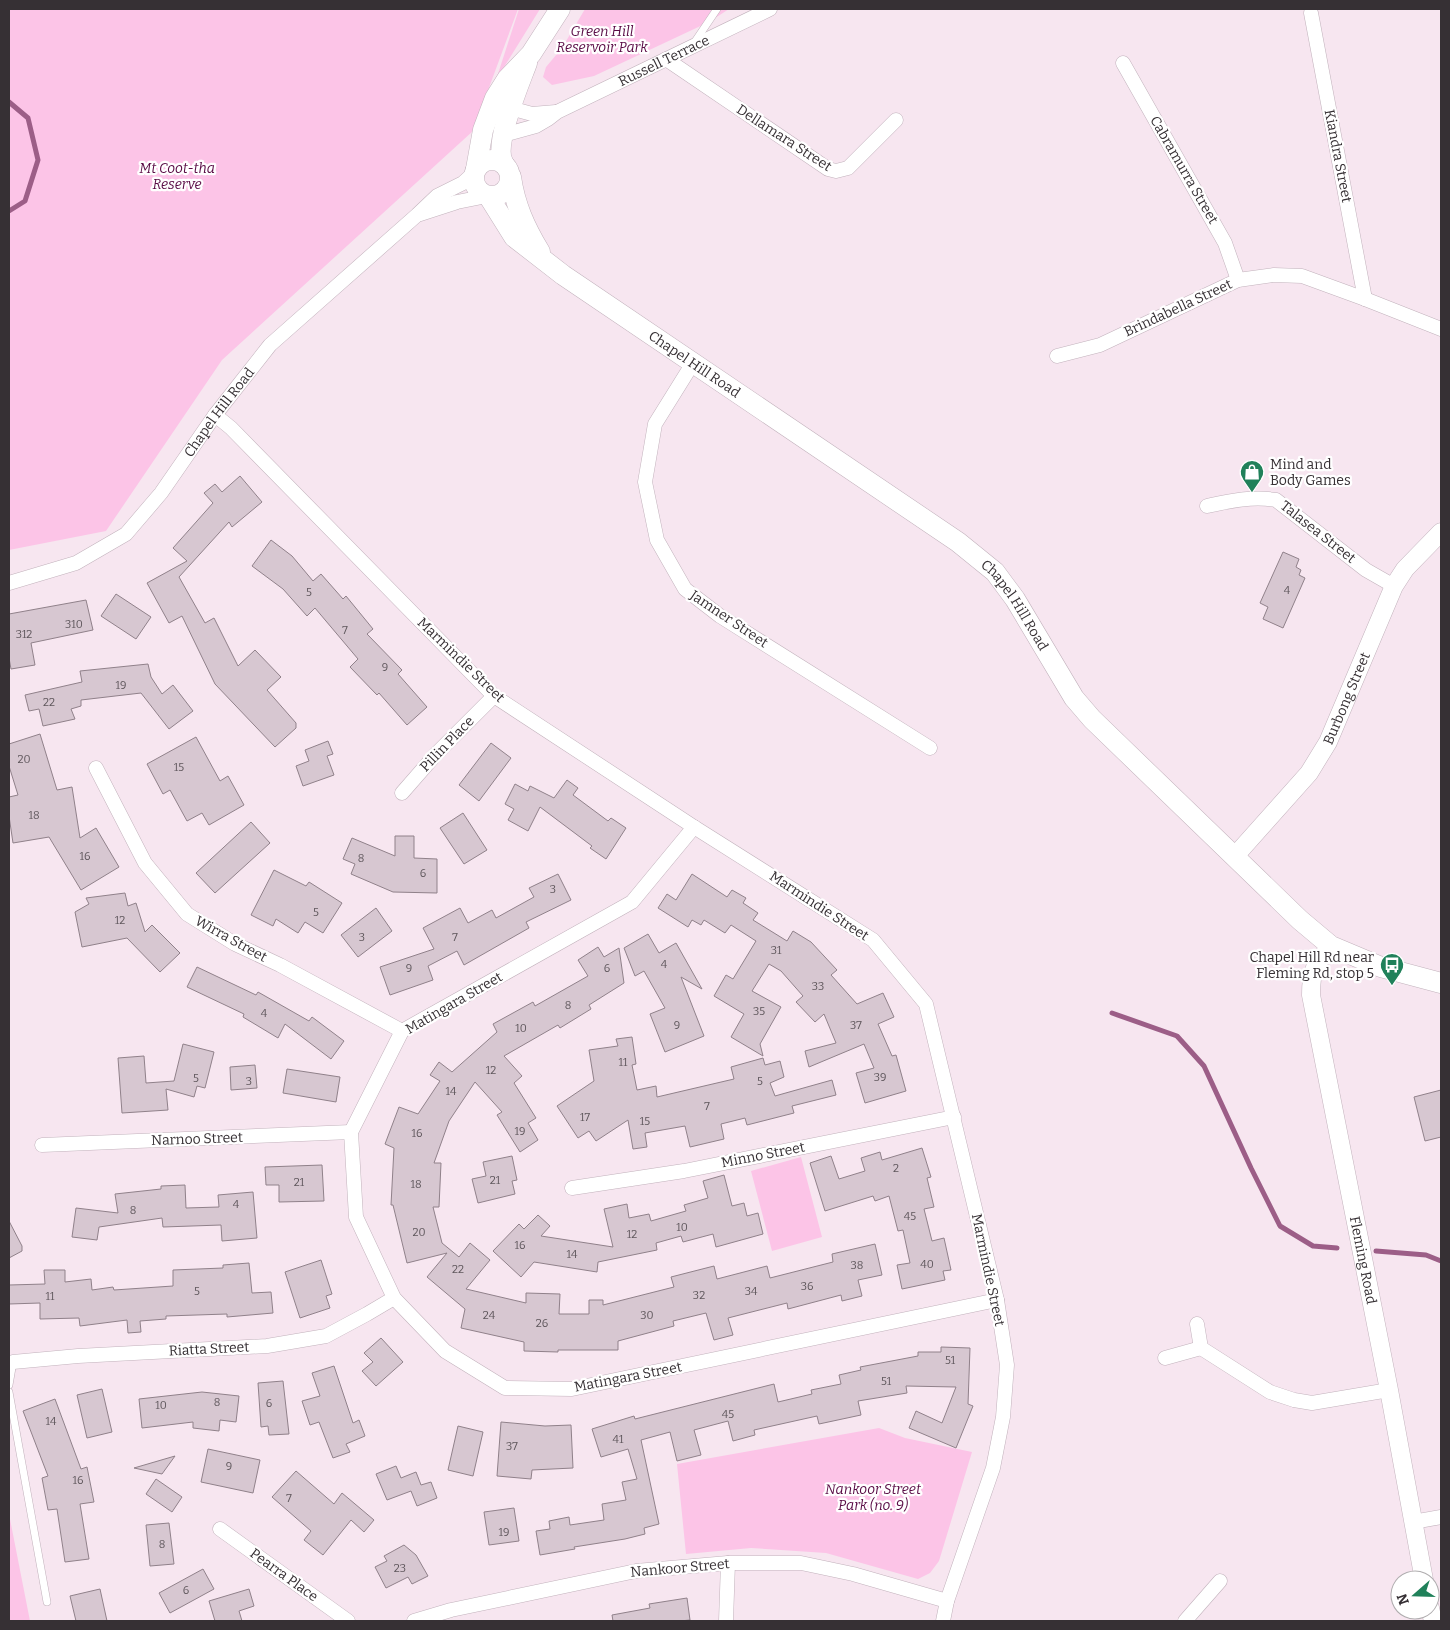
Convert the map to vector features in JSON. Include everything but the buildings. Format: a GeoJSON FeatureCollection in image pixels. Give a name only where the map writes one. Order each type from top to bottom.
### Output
{"type":"FeatureCollection","features":[{"type":"Feature","properties":{"kind":"main road"},"geometry":{"type":"LineString","coordinates":[[531,54],[510,108],[503,135],[500,155],[507,170],[509,186],[506,191],[498,196],[488,196],[479,192],[474,181],[481,136],[486,118],[499,91],[531,54],[560,9]]}},
{"type":"Feature","properties":{"kind":"main road"},"geometry":{"type":"LineString","coordinates":[[481,136],[496,113],[510,108]]}},
{"type":"Feature","properties":{"kind":"main road"},"geometry":{"type":"LineString","coordinates":[[476,170],[482,163],[490,160],[496,160],[507,170]]}},
{"type":"Feature","properties":{"kind":"main road","name":"Chapel Hill Road"},"geometry":{"type":"LineString","coordinates":[[507,170],[520,214],[546,262]]}},
{"type":"Feature","properties":{"kind":"main road","name":"Chapel Hill Road"},"geometry":{"type":"LineString","coordinates":[[488,196],[512,234],[563,276],[958,542],[995,572],[1015,600],[1074,698],[1092,719],[1236,856],[1300,920],[1331,946],[1381,967],[1441,983]]}},
{"type":"Feature","properties":{"kind":"street","name":"Russell Terrace"},"geometry":{"type":"LineString","coordinates":[[503,135],[540,124],[557,112],[770,9]]}},
{"type":"Feature","properties":{"kind":"street","name":"Kiandra Street"},"geometry":{"type":"LineString","coordinates":[[1311,14],[1366,299]]}},
{"type":"Feature","properties":{"kind":"street","name":"Dellamara Street"},"geometry":{"type":"LineString","coordinates":[[666,59],[828,169],[836,171],[848,168],[896,120]]}},
{"type":"Feature","properties":{"kind":"street","name":"Cabramurra Street"},"geometry":{"type":"LineString","coordinates":[[1123,63],[1225,243],[1238,280]]}},
{"type":"Feature","properties":{"kind":"street","name":"Russell Terrace"},"geometry":{"type":"LineString","coordinates":[[510,108],[532,114],[557,112]]}},
{"type":"Feature","properties":{"kind":"street","name":"Chapel Hill Road"},"geometry":{"type":"LineString","coordinates":[[9,583],[76,563],[126,534],[161,493],[215,416],[270,345],[433,199],[466,181],[476,170]]}},
{"type":"Feature","properties":{"kind":"street","name":"Chapel Hill Road"},"geometry":{"type":"LineString","coordinates":[[417,215],[457,202],[488,196]]}},
{"type":"Feature","properties":{"kind":"street","name":"Brindabella Street"},"geometry":{"type":"LineString","coordinates":[[1057,356],[1100,345],[1238,280],[1274,276],[1302,276],[1441,329]]}},
{"type":"Feature","properties":{"kind":"street","name":"Jamner Street"},"geometry":{"type":"LineString","coordinates":[[693,363],[655,424],[645,482],[657,540],[685,588],[720,616],[930,748]]}},
{"type":"Feature","properties":{"kind":"street","name":"Marmindie Street"},"geometry":{"type":"LineString","coordinates":[[215,416],[231,428],[494,696],[694,827],[873,940],[926,1004],[997,1300],[1007,1365],[1003,1417],[993,1468],[947,1601],[944,1621]]}},
{"type":"Feature","properties":{"kind":"street","name":"Talasea Street"},"geometry":{"type":"LineString","coordinates":[[1207,506],[1247,498],[1276,500],[1366,570],[1394,586]]}},
{"type":"Feature","properties":{"kind":"street","name":"Burbong Street"},"geometry":{"type":"LineString","coordinates":[[1236,856],[1309,773],[1328,742],[1394,586],[1405,569],[1441,532]]}},
{"type":"Feature","properties":{"kind":"street","name":"Pillin Place"},"geometry":{"type":"LineString","coordinates":[[402,793],[436,754],[494,696]]}},
{"type":"Feature","properties":{"kind":"street","name":"Wirra Street"},"geometry":{"type":"LineString","coordinates":[[96,768],[145,863],[187,914],[235,944],[280,965],[402,1031]]}},
{"type":"Feature","properties":{"kind":"street","name":"Matingara Street"},"geometry":{"type":"LineString","coordinates":[[694,827],[632,902],[402,1031],[351,1132],[356,1217],[394,1298],[445,1351],[506,1388],[563,1389],[572,1389],[997,1300]]}},
{"type":"Feature","properties":{"kind":"street","name":"Fleming Road"},"geometry":{"type":"LineString","coordinates":[[1331,946],[1316,963],[1311,977],[1311,995],[1389,1390],[1422,1570]]}},
{"type":"Feature","properties":{"kind":"street","name":"Minno Street"},"geometry":{"type":"LineString","coordinates":[[572,1188],[684,1171],[954,1117]]}},
{"type":"Feature","properties":{"kind":"street","name":"Narnoo Street"},"geometry":{"type":"LineString","coordinates":[[42,1145],[351,1132]]}},
{"type":"Feature","properties":{"kind":"street","name":"Riatta Street"},"geometry":{"type":"LineString","coordinates":[[13,1362],[267,1346],[326,1336],[394,1298]]}},
{"type":"Feature","properties":{"kind":"street"},"geometry":{"type":"LineString","coordinates":[[1197,1324],[1201,1348],[1270,1392],[1294,1400],[1312,1403],[1389,1390]]}},
{"type":"Feature","properties":{"kind":"street"},"geometry":{"type":"LineString","coordinates":[[1165,1358],[1201,1348]]}},
{"type":"Feature","properties":{"kind":"street"},"geometry":{"type":"LineString","coordinates":[[1413,1522],[1441,1517]]}},
{"type":"Feature","properties":{"kind":"street","name":"Pearra Place"},"geometry":{"type":"LineString","coordinates":[[220,1529],[348,1621]]}},
{"type":"Feature","properties":{"kind":"street"},"geometry":{"type":"LineString","coordinates":[[726,1621],[728,1563]]}},
{"type":"Feature","properties":{"kind":"street","name":"Nankoor Street"},"geometry":{"type":"LineString","coordinates":[[414,1621],[453,1615],[636,1571],[728,1563],[801,1563],[853,1574],[947,1601]]}},
{"type":"Feature","properties":{"kind":"street"},"geometry":{"type":"LineString","coordinates":[[1185,1621],[1220,1582]]}},
{"type":"Feature","properties":{"kind":"lane"},"geometry":{"type":"LineString","coordinates":[[691,47],[717,9]]}},
{"type":"Feature","properties":{"kind":"lane"},"geometry":{"type":"LineString","coordinates":[[9,1385],[13,1362]]}},
{"type":"Feature","properties":{"kind":"lane"},"geometry":{"type":"LineString","coordinates":[[9,1392],[47,1602]]}},
{"type":"Feature","properties":{"kind":"green space","name":"Mt Coot-tha Reserve"},"geometry":{"type":"Polygon","coordinates":[[[9,9],[518,9],[473,131],[222,360],[106,531],[9,550],[9,9]]]}},
{"type":"Feature","properties":{"kind":"green space"},"geometry":{"type":"Polygon","coordinates":[[[519,9],[540,9],[496,80],[519,9]]]}},
{"type":"Feature","properties":{"kind":"green space","name":"Green Hill Reservoir Park"},"geometry":{"type":"Polygon","coordinates":[[[585,9],[729,9],[709,22],[594,76],[552,85],[543,77],[546,67],[562,48],[585,9]]]}},
{"type":"Feature","properties":{"kind":"green space"},"geometry":{"type":"Polygon","coordinates":[[[801,1157],[822,1237],[772,1251],[751,1171],[801,1157]]]}},
{"type":"Feature","properties":{"kind":"green space","name":"Nankoor Street Park (no. 9)"},"geometry":{"type":"Polygon","coordinates":[[[879,1428],[905,1438],[972,1452],[939,1561],[930,1573],[918,1579],[826,1553],[751,1548],[686,1554],[677,1464],[879,1428]]]}},
{"type":"Feature","properties":{"kind":"green space"},"geometry":{"type":"Polygon","coordinates":[[[9,1514],[30,1621],[9,1621],[9,1514]]]}},
{"type":"Feature","properties":{"kind":"waterway"},"geometry":{"type":"LineString","coordinates":[[9,102],[28,118],[38,160],[25,201],[9,211]]}},
{"type":"Feature","properties":{"kind":"waterway"},"geometry":{"type":"LineString","coordinates":[[1112,1013],[1177,1036],[1204,1066],[1280,1226],[1313,1246],[1337,1248]]}},
{"type":"Feature","properties":{"kind":"waterway"},"geometry":{"type":"LineString","coordinates":[[1376,1251],[1426,1255],[1441,1261]]}},
{"type":"Feature","properties":{"kind":"place","name":"Mind and Body Games"},"geometry":{"type":"Point","coordinates":[1252,493]}},
{"type":"Feature","properties":{"kind":"place","name":"Chapel Hill Rd near Fleming Rd, stop 5"},"geometry":{"type":"Point","coordinates":[1392,986]}}]}
